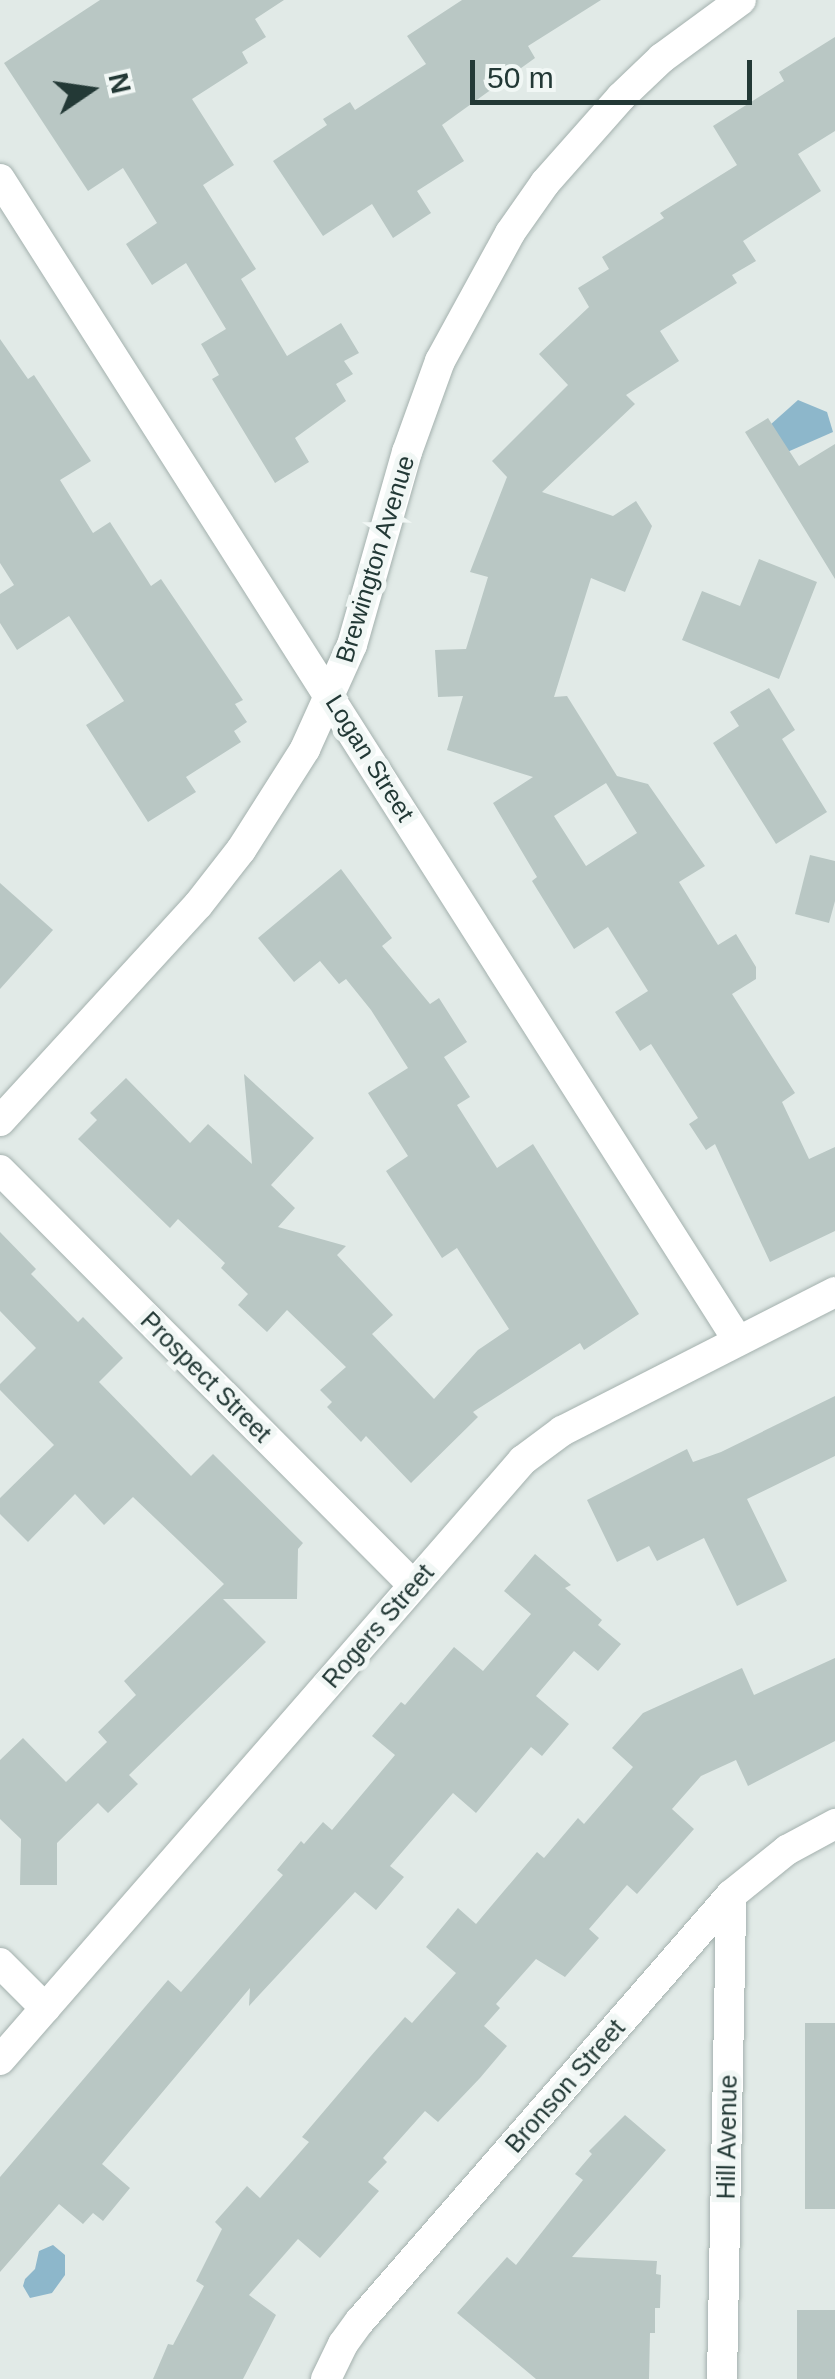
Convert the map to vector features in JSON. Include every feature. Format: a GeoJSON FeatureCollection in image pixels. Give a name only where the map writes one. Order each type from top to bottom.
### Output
{"type":"FeatureCollection","features":[{"type":"Feature","properties":{"kind":"street","name":"Brewington Avenue"},"geometry":{"type":"LineString","coordinates":[[0,1121],[242,850],[276,799],[331,697],[370,595],[423,404],[482,279],[545,183],[620,97],[662,58],[741,0]]}},
{"type":"Feature","properties":{"kind":"street","name":"Logan Street"},"geometry":{"type":"LineString","coordinates":[[0,179],[737,1338]]}},
{"type":"Feature","properties":{"kind":"street","name":"Prospect Street"},"geometry":{"type":"LineString","coordinates":[[0,1170],[413,1585]]}},
{"type":"Feature","properties":{"kind":"street","name":"Rogers Street"},"geometry":{"type":"LineString","coordinates":[[0,2060],[413,1585],[541,1444],[737,1338],[835,1292]]}},
{"type":"Feature","properties":{"kind":"street","name":"Bronson Street"},"geometry":{"type":"LineString","coordinates":[[326,2379],[342,2344],[360,2321],[732,1895],[787,1850],[835,1824]]}},
{"type":"Feature","properties":{"kind":"street","name":"Hill Avenue"},"geometry":{"type":"LineString","coordinates":[[722,2379],[732,1895]]}},
{"type":"Feature","properties":{"kind":"street"},"geometry":{"type":"LineString","coordinates":[[0,1963],[45,2008]]}},
{"type":"Feature","properties":{"kind":"water"},"geometry":{"type":"Polygon","coordinates":[[[798,400],[827,412],[833,432],[785,453],[770,425],[798,400]]]}},
{"type":"Feature","properties":{"kind":"water"},"geometry":{"type":"Polygon","coordinates":[[[53,2245],[65,2255],[65,2275],[52,2293],[30,2298],[23,2286],[25,2279],[35,2269],[39,2251],[53,2245]]]}},
{"type":"Feature","properties":{"kind":"building"},"geometry":{"type":"Polygon","coordinates":[[[100,0],[284,0],[255,19],[266,37],[242,52],[248,63],[192,99],[234,165],[203,185],[256,269],[241,279],[287,356],[341,323],[359,353],[344,361],[353,374],[336,384],[346,401],[295,438],[309,462],[275,483],[212,379],[219,375],[201,344],[226,329],[186,263],[152,285],[126,244],[157,223],[123,168],[88,191],[4,63],[100,0]]]}},
{"type":"Feature","properties":{"kind":"building"},"geometry":{"type":"Polygon","coordinates":[[[462,0],[601,0],[528,46],[535,58],[442,125],[464,161],[417,191],[431,213],[393,238],[372,204],[323,236],[273,161],[327,125],[323,119],[350,102],[355,110],[426,64],[407,36],[462,0]]]}},
{"type":"Feature","properties":{"kind":"building"},"geometry":{"type":"Polygon","coordinates":[[[835,37],[835,131],[798,154],[821,191],[743,241],[756,261],[732,275],[737,283],[660,331],[679,361],[626,395],[635,404],[542,492],[613,516],[636,501],[652,526],[625,592],[591,578],[554,697],[567,696],[617,776],[648,784],[705,866],[679,882],[718,945],[736,934],[756,967],[756,979],[732,994],[795,1093],[782,1102],[809,1159],[835,1147],[835,1231],[770,1262],[715,1144],[706,1150],[689,1124],[698,1118],[651,1044],[640,1051],[615,1012],[648,991],[608,927],[574,949],[532,881],[537,877],[493,803],[533,777],[447,750],[463,696],[438,697],[435,650],[466,649],[488,577],[470,572],[507,477],[492,461],[568,385],[539,354],[589,307],[578,288],[609,269],[602,257],[664,218],[660,213],[737,165],[713,126],[784,81],[779,72],[835,37]],[[606,783],[554,816],[586,866],[637,833],[606,783]]]}},
{"type":"Feature","properties":{"kind":"building"},"geometry":{"type":"Polygon","coordinates":[[[0,339],[28,379],[34,375],[91,461],[60,480],[93,533],[110,522],[151,586],[161,579],[243,700],[235,704],[247,722],[234,731],[241,742],[186,777],[196,792],[148,822],[86,725],[124,701],[69,616],[17,650],[0,623],[0,594],[14,585],[0,563],[0,339]]]}},
{"type":"Feature","properties":{"kind":"building"},"geometry":{"type":"Polygon","coordinates":[[[768,418],[799,466],[835,444],[835,579],[745,432],[768,418]]]}},
{"type":"Feature","properties":{"kind":"building"},"geometry":{"type":"Polygon","coordinates":[[[759,559],[817,582],[779,679],[682,640],[702,591],[740,606],[759,559]]]}},
{"type":"Feature","properties":{"kind":"building"},"geometry":{"type":"Polygon","coordinates":[[[769,688],[795,730],[782,739],[827,812],[776,844],[713,743],[739,726],[730,712],[769,688]]]}},
{"type":"Feature","properties":{"kind":"building"},"geometry":{"type":"Polygon","coordinates":[[[810,855],[835,861],[835,901],[829,923],[795,914],[810,855]]]}},
{"type":"Feature","properties":{"kind":"building"},"geometry":{"type":"Polygon","coordinates":[[[341,869],[392,938],[382,946],[430,1004],[439,998],[467,1042],[444,1057],[470,1097],[457,1105],[497,1168],[533,1144],[639,1314],[584,1350],[580,1343],[473,1412],[478,1417],[411,1483],[366,1436],[361,1442],[327,1407],[332,1402],[320,1390],[346,1367],[287,1310],[267,1332],[238,1305],[248,1294],[221,1268],[225,1263],[178,1219],[170,1228],[78,1139],[97,1120],[90,1113],[126,1078],[190,1143],[208,1124],[252,1164],[244,1074],[314,1138],[271,1185],[295,1208],[278,1227],[346,1246],[337,1255],[393,1315],[372,1334],[434,1399],[478,1350],[509,1329],[457,1248],[442,1258],[386,1171],[408,1156],[368,1093],[408,1068],[371,1010],[346,979],[339,984],[320,961],[294,982],[258,938],[341,869]]]}},
{"type":"Feature","properties":{"kind":"building"},"geometry":{"type":"Polygon","coordinates":[[[0,883],[53,930],[0,989],[0,883]]]}},
{"type":"Feature","properties":{"kind":"building"},"geometry":{"type":"Polygon","coordinates":[[[0,1232],[36,1269],[31,1274],[78,1322],[83,1317],[123,1358],[99,1382],[191,1476],[213,1454],[303,1543],[298,1549],[297,1599],[223,1599],[266,1642],[129,1775],[138,1784],[108,1813],[98,1803],[57,1843],[57,1885],[20,1885],[21,1839],[0,1819],[0,1760],[23,1738],[66,1782],[107,1742],[98,1732],[136,1695],[124,1681],[224,1584],[133,1497],[104,1525],[75,1494],[28,1542],[0,1514],[0,1498],[54,1445],[0,1390],[0,1384],[36,1348],[0,1311],[0,1232]]]}},
{"type":"Feature","properties":{"kind":"building"},"geometry":{"type":"Polygon","coordinates":[[[835,1396],[835,1456],[747,1499],[787,1581],[737,1606],[704,1538],[657,1561],[649,1546],[617,1562],[587,1500],[687,1449],[693,1462],[721,1452],[835,1396]]]}},
{"type":"Feature","properties":{"kind":"building"},"geometry":{"type":"Polygon","coordinates":[[[535,1554],[571,1585],[565,1588],[602,1620],[598,1625],[621,1644],[598,1671],[574,1651],[536,1696],[569,1724],[542,1756],[531,1747],[476,1813],[453,1793],[390,1866],[404,1877],[376,1910],[355,1892],[249,2006],[250,1988],[102,2164],[130,2188],[103,2221],[93,2213],[83,2224],[59,2204],[0,2272],[0,2177],[168,1980],[181,1992],[283,1875],[277,1870],[301,1841],[304,1844],[323,1822],[332,1830],[395,1755],[372,1736],[401,1702],[405,1705],[454,1647],[483,1671],[531,1614],[504,1591],[535,1554]]]}},
{"type":"Feature","properties":{"kind":"building"},"geometry":{"type":"Polygon","coordinates":[[[835,1658],[835,1741],[748,1786],[736,1760],[701,1776],[672,1809],[694,1829],[637,1894],[627,1885],[589,1929],[599,1938],[565,1977],[536,1959],[496,2004],[500,2008],[484,2026],[507,2046],[480,2078],[438,2122],[425,2111],[383,2158],[387,2162],[368,2182],[379,2191],[320,2258],[298,2239],[249,2295],[276,2315],[243,2379],[153,2379],[168,2344],[173,2345],[204,2286],[196,2281],[222,2229],[215,2222],[247,2186],[260,2198],[309,2142],[302,2137],[370,2057],[405,2017],[412,2023],[456,1973],[426,1947],[458,1908],[476,1924],[537,1852],[544,1858],[578,1818],[584,1824],[633,1767],[612,1748],[643,1713],[742,1668],[754,1695],[835,1658]]]}},
{"type":"Feature","properties":{"kind":"building"},"geometry":{"type":"Polygon","coordinates":[[[805,2023],[835,2023],[835,2209],[805,2209],[805,2023]]]}},
{"type":"Feature","properties":{"kind":"building"},"geometry":{"type":"Polygon","coordinates":[[[625,2115],[666,2150],[572,2257],[657,2261],[656,2274],[661,2275],[660,2308],[655,2308],[655,2333],[650,2333],[649,2379],[536,2379],[457,2313],[507,2257],[516,2265],[583,2180],[575,2174],[592,2154],[589,2151],[625,2115]]]}},
{"type":"Feature","properties":{"kind":"building"},"geometry":{"type":"Polygon","coordinates":[[[797,2310],[835,2310],[835,2379],[797,2379],[797,2310]]]}}]}
